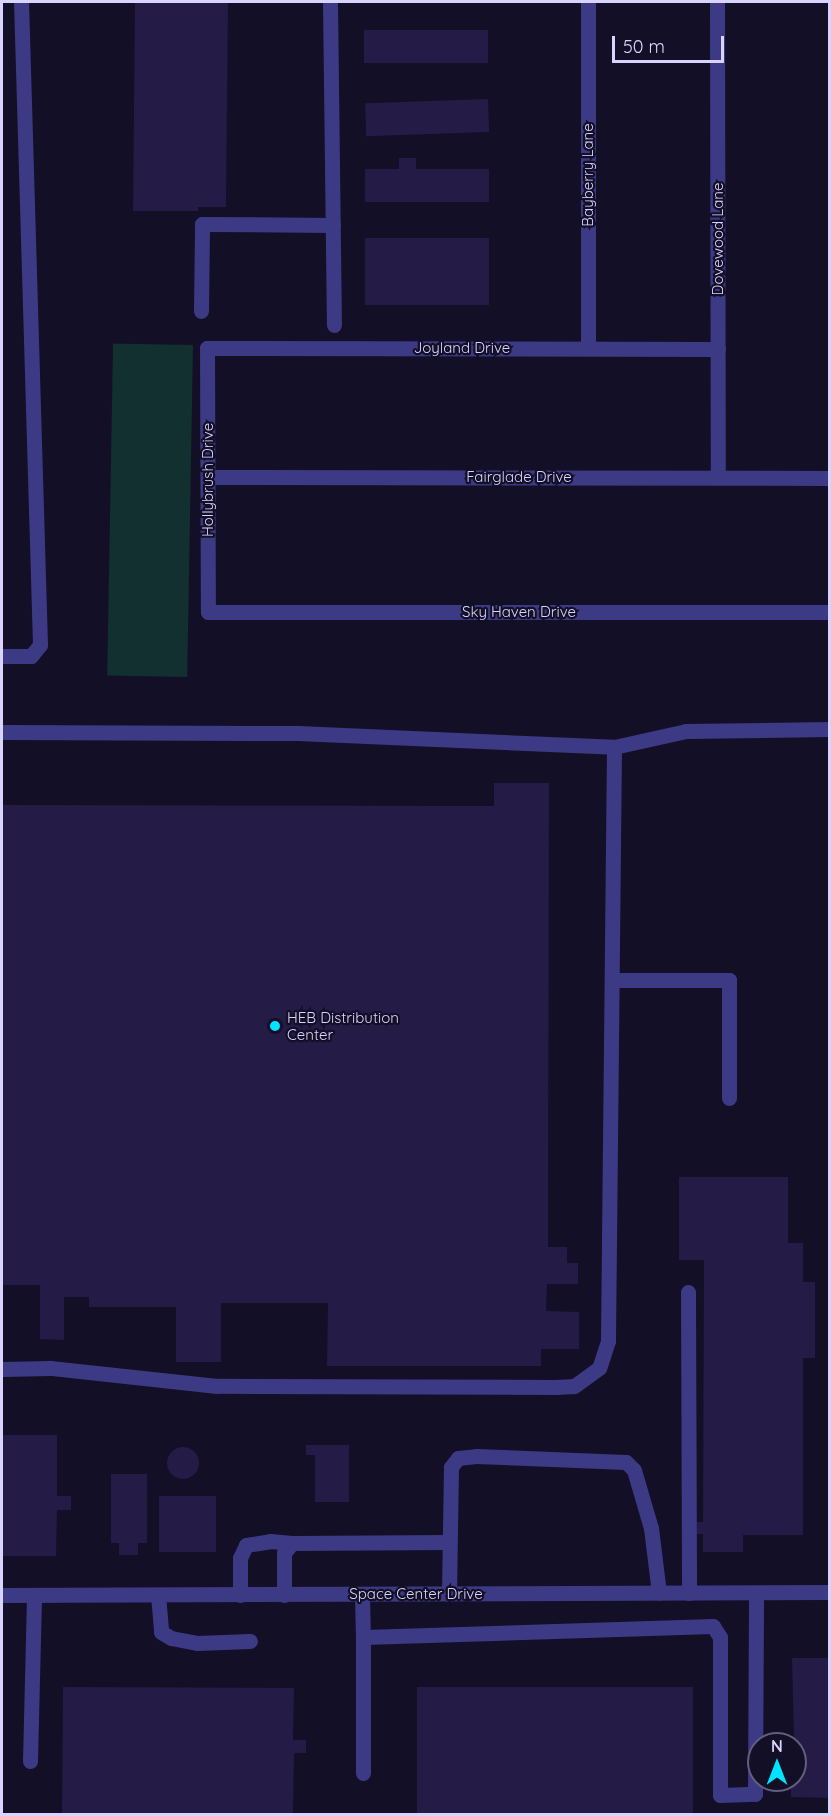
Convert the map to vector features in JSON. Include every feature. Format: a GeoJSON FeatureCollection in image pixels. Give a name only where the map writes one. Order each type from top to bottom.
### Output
{"type":"FeatureCollection","features":[{"type":"Feature","properties":{"kind":"street"},"geometry":{"type":"LineString","coordinates":[[2,656],[31,656],[40,645],[21,2]]}},
{"type":"Feature","properties":{"kind":"street"},"geometry":{"type":"LineString","coordinates":[[330,2],[334,325]]}},
{"type":"Feature","properties":{"kind":"street","name":"Bayberry Lane"},"geometry":{"type":"LineString","coordinates":[[588,2],[588,348]]}},
{"type":"Feature","properties":{"kind":"street","name":"Dovewood Lane"},"geometry":{"type":"LineString","coordinates":[[717,2],[718,477]]}},
{"type":"Feature","properties":{"kind":"street"},"geometry":{"type":"LineString","coordinates":[[201,311],[202,224],[333,225]]}},
{"type":"Feature","properties":{"kind":"street","name":"Joyland Drive"},"geometry":{"type":"LineString","coordinates":[[207,348],[718,349]]}},
{"type":"Feature","properties":{"kind":"street","name":"Hollybrush Drive"},"geometry":{"type":"LineString","coordinates":[[207,348],[208,612]]}},
{"type":"Feature","properties":{"kind":"street","name":"Fairglade Drive"},"geometry":{"type":"LineString","coordinates":[[209,477],[830,478]]}},
{"type":"Feature","properties":{"kind":"street","name":"Sky Haven Drive"},"geometry":{"type":"LineString","coordinates":[[208,612],[830,612]]}},
{"type":"Feature","properties":{"kind":"street"},"geometry":{"type":"LineString","coordinates":[[2,732],[298,733],[614,747],[686,731],[830,729]]}},
{"type":"Feature","properties":{"kind":"street"},"geometry":{"type":"LineString","coordinates":[[2,1369],[50,1368],[216,1386],[556,1387],[588,1379],[599,1368],[608,1341],[614,747]]}},
{"type":"Feature","properties":{"kind":"street"},"geometry":{"type":"LineString","coordinates":[[612,980],[729,980],[729,1098]]}},
{"type":"Feature","properties":{"kind":"street"},"geometry":{"type":"LineString","coordinates":[[688,1292],[689,1593]]}},
{"type":"Feature","properties":{"kind":"street"},"geometry":{"type":"LineString","coordinates":[[449,1594],[451,1467],[458,1458],[611,1458],[626,1462],[639,1486],[657,1551],[659,1593]]}},
{"type":"Feature","properties":{"kind":"street"},"geometry":{"type":"LineString","coordinates":[[240,1595],[240,1558],[246,1545],[270,1541],[292,1543],[449,1542]]}},
{"type":"Feature","properties":{"kind":"street"},"geometry":{"type":"LineString","coordinates":[[284,1595],[284,1553],[292,1543]]}},
{"type":"Feature","properties":{"kind":"street","name":"Space Center Drive"},"geometry":{"type":"LineString","coordinates":[[2,1595],[830,1592]]}},
{"type":"Feature","properties":{"kind":"street"},"geometry":{"type":"LineString","coordinates":[[363,1637],[713,1626],[720,1637],[720,1795],[755,1794],[756,1593]]}},
{"type":"Feature","properties":{"kind":"street"},"geometry":{"type":"LineString","coordinates":[[362,1594],[363,1773]]}},
{"type":"Feature","properties":{"kind":"street"},"geometry":{"type":"LineString","coordinates":[[30,1761],[34,1595]]}},
{"type":"Feature","properties":{"kind":"street"},"geometry":{"type":"LineString","coordinates":[[158,1595],[161,1632],[171,1638],[197,1643],[250,1641]]}},
{"type":"Feature","properties":{"kind":"green space"},"geometry":{"type":"Polygon","coordinates":[[[113,344],[193,345],[187,677],[107,676],[113,344]]]}},
{"type":"Feature","properties":{"kind":"building"},"geometry":{"type":"Polygon","coordinates":[[[135,2],[228,2],[226,207],[198,207],[198,211],[133,211],[135,2]]]}},
{"type":"Feature","properties":{"kind":"building"},"geometry":{"type":"Polygon","coordinates":[[[364,30],[488,30],[488,63],[364,63],[364,30]]]}},
{"type":"Feature","properties":{"kind":"building"},"geometry":{"type":"Polygon","coordinates":[[[488,99],[489,132],[366,136],[365,103],[488,99]]]}},
{"type":"Feature","properties":{"kind":"building"},"geometry":{"type":"Polygon","coordinates":[[[399,158],[416,158],[416,169],[489,169],[489,202],[365,202],[365,169],[399,169],[399,158]]]}},
{"type":"Feature","properties":{"kind":"building"},"geometry":{"type":"Polygon","coordinates":[[[365,238],[489,238],[489,305],[365,305],[365,238]]]}},
{"type":"Feature","properties":{"kind":"building","name":"HEB Distribution Center"},"geometry":{"type":"Polygon","coordinates":[[[494,783],[549,783],[548,1247],[567,1247],[567,1263],[578,1263],[578,1284],[547,1284],[546,1311],[579,1312],[579,1349],[541,1349],[541,1366],[327,1366],[328,1303],[221,1303],[221,1362],[176,1362],[176,1307],[89,1307],[89,1297],[64,1297],[64,1340],[40,1339],[40,1285],[2,1285],[2,805],[494,806],[494,783]]]}},
{"type":"Feature","properties":{"kind":"building"},"geometry":{"type":"Polygon","coordinates":[[[679,1177],[788,1177],[788,1243],[803,1243],[803,1282],[815,1282],[815,1358],[803,1358],[803,1535],[743,1535],[743,1552],[703,1552],[703,1534],[697,1534],[697,1522],[703,1522],[704,1260],[679,1260],[679,1177]]]}},
{"type":"Feature","properties":{"kind":"building"},"geometry":{"type":"Polygon","coordinates":[[[2,1435],[57,1435],[57,1496],[71,1496],[71,1510],[57,1510],[56,1556],[2,1556],[2,1435]]]}},
{"type":"Feature","properties":{"kind":"building"},"geometry":{"type":"Polygon","coordinates":[[[306,1445],[349,1445],[349,1502],[315,1502],[315,1455],[306,1455],[306,1445]]]}},
{"type":"Feature","properties":{"kind":"building"},"geometry":{"type":"Polygon","coordinates":[[[183,1447],[195,1451],[199,1463],[195,1475],[183,1479],[171,1475],[167,1463],[171,1451],[183,1447]]]}},
{"type":"Feature","properties":{"kind":"building"},"geometry":{"type":"Polygon","coordinates":[[[111,1474],[147,1474],[147,1543],[138,1543],[138,1555],[119,1555],[119,1543],[111,1543],[111,1474]]]}},
{"type":"Feature","properties":{"kind":"building"},"geometry":{"type":"Polygon","coordinates":[[[159,1496],[216,1496],[216,1552],[159,1552],[159,1496]]]}},
{"type":"Feature","properties":{"kind":"building"},"geometry":{"type":"Polygon","coordinates":[[[792,1658],[830,1658],[830,1798],[791,1797],[791,1792],[807,1792],[807,1732],[794,1732],[792,1658]]]}},
{"type":"Feature","properties":{"kind":"building"},"geometry":{"type":"Polygon","coordinates":[[[63,1687],[294,1688],[293,1740],[306,1740],[306,1753],[294,1753],[293,1814],[62,1814],[63,1687]]]}},
{"type":"Feature","properties":{"kind":"building"},"geometry":{"type":"Polygon","coordinates":[[[417,1687],[693,1687],[693,1814],[417,1814],[417,1687]]]}},
{"type":"Feature","properties":{"kind":"place","name":"HEB Distribution Center"},"geometry":{"type":"Point","coordinates":[275,1026]}}]}
